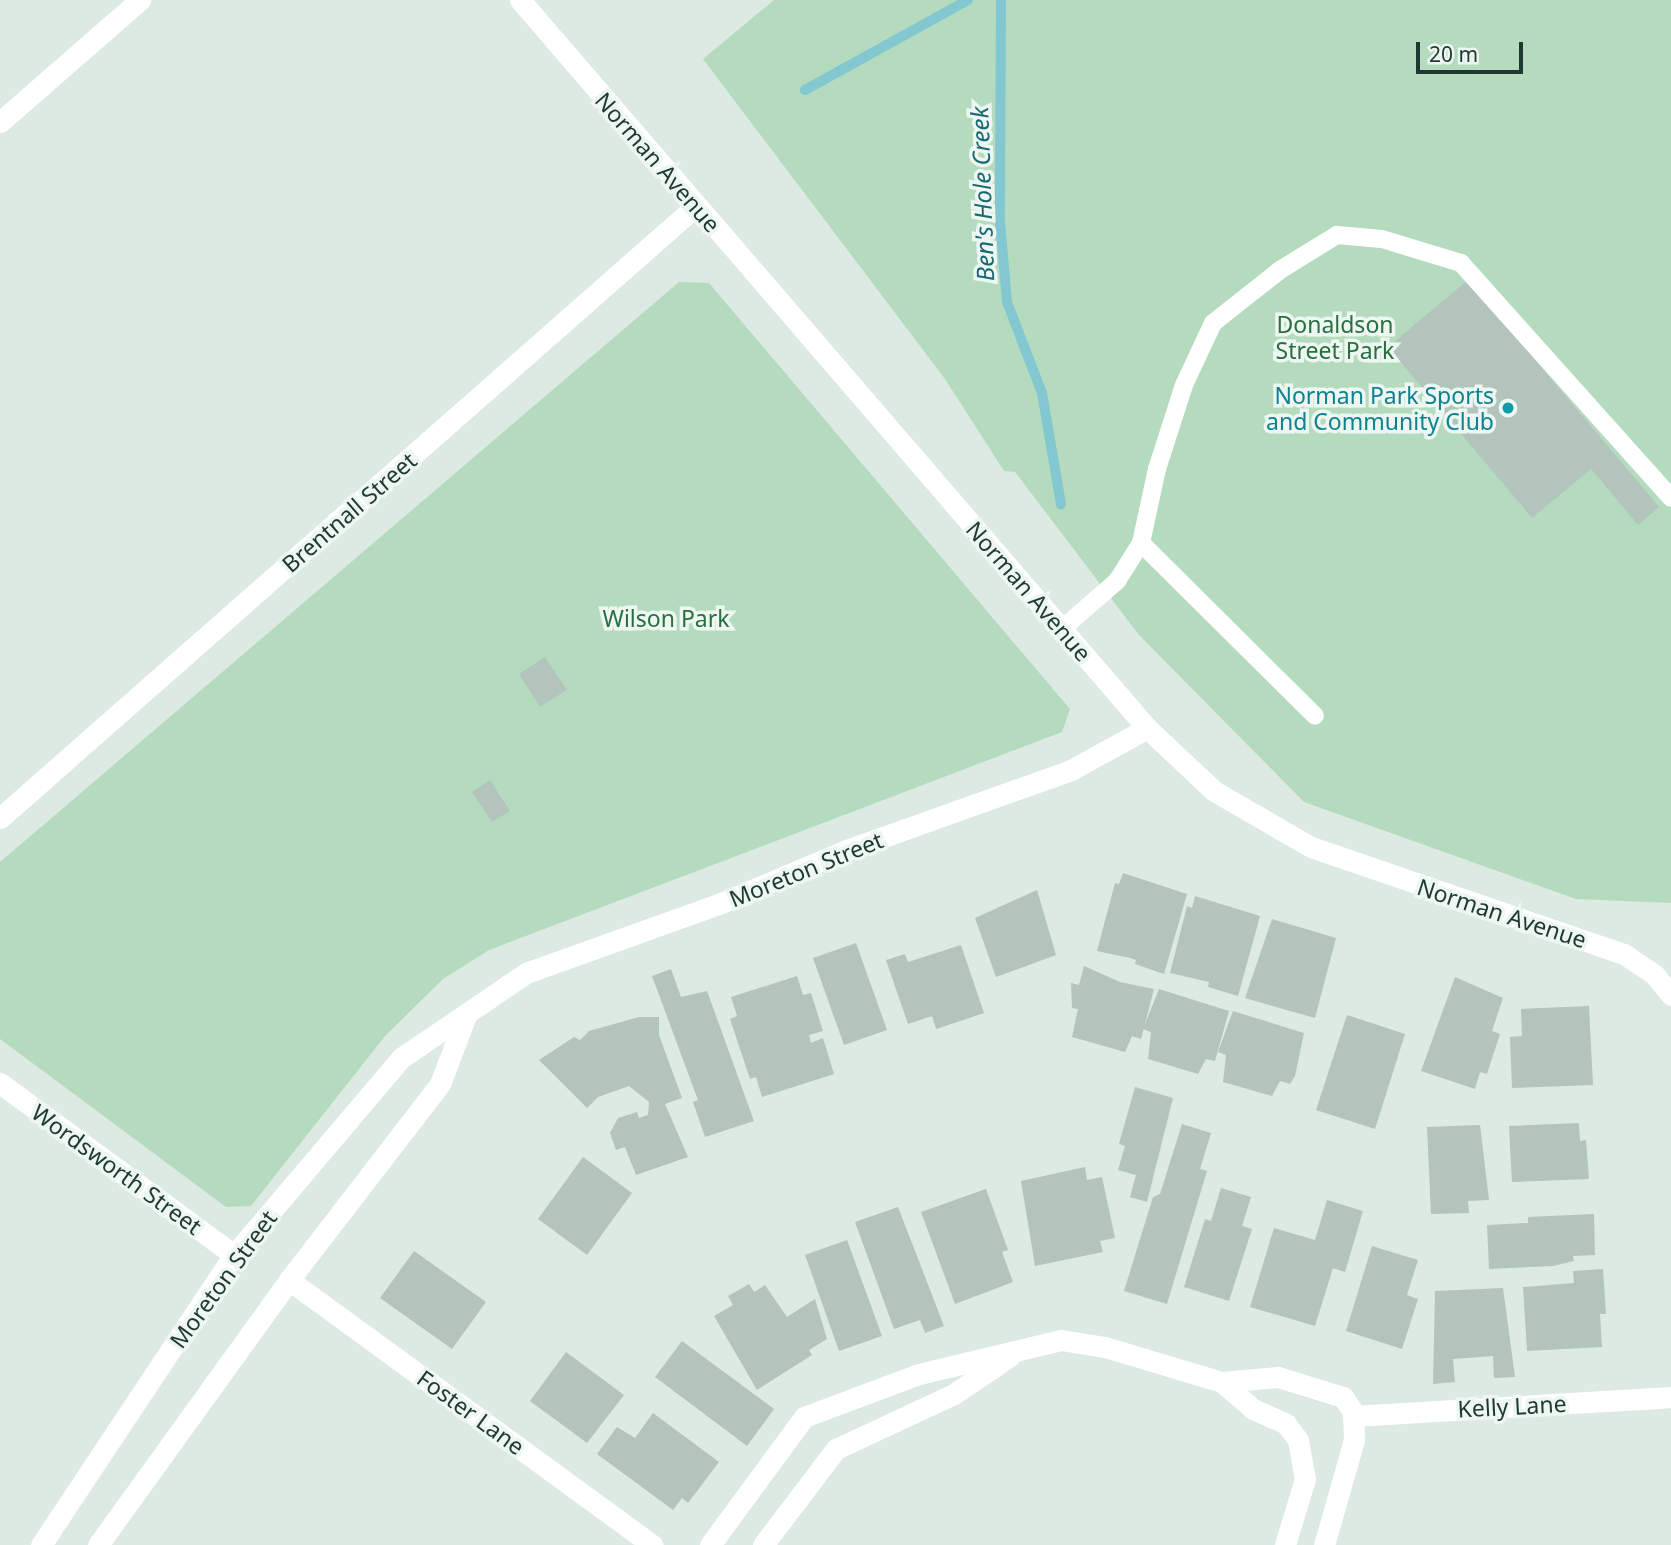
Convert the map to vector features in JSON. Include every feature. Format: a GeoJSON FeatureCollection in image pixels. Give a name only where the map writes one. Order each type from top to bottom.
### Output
{"type":"FeatureCollection","features":[{"type":"Feature","properties":{"kind":"street"},"geometry":{"type":"LineString","coordinates":[[0,122],[140,0]]}},
{"type":"Feature","properties":{"kind":"street","name":"Norman Avenue"},"geometry":{"type":"LineString","coordinates":[[520,0],[1147,728],[1214,791],[1274,830],[1375,871],[1610,949],[1643,964],[1671,995]]}},
{"type":"Feature","properties":{"kind":"street","name":"Brentnall Street"},"geometry":{"type":"LineString","coordinates":[[0,818],[696,206]]}},
{"type":"Feature","properties":{"kind":"street","name":"Moreton Street"},"geometry":{"type":"LineString","coordinates":[[41,1545],[234,1255],[401,1058],[526,973],[721,904],[844,851],[1071,770],[1147,728]]}},
{"type":"Feature","properties":{"kind":"street"},"geometry":{"type":"LineString","coordinates":[[98,1545],[289,1280],[440,1084],[467,1013]]}},
{"type":"Feature","properties":{"kind":"street","name":"Wordsworth Street"},"geometry":{"type":"LineString","coordinates":[[0,1083],[234,1255]]}},
{"type":"Feature","properties":{"kind":"street","name":"Foster Lane"},"geometry":{"type":"LineString","coordinates":[[289,1280],[653,1545]]}},
{"type":"Feature","properties":{"kind":"street"},"geometry":{"type":"LineString","coordinates":[[709,1545],[804,1417],[919,1374],[1055,1340],[1085,1343],[1222,1382],[1258,1377],[1287,1379],[1343,1396],[1353,1416],[1348,1471],[1324,1545]]}},
{"type":"Feature","properties":{"kind":"street"},"geometry":{"type":"LineString","coordinates":[[763,1545],[835,1449],[954,1394],[1018,1351]]}},
{"type":"Feature","properties":{"kind":"street"},"geometry":{"type":"LineString","coordinates":[[1222,1382],[1253,1409],[1286,1424],[1298,1440],[1305,1479],[1285,1545]]}},
{"type":"Feature","properties":{"kind":"street","name":"Kelly Lane"},"geometry":{"type":"LineString","coordinates":[[1353,1416],[1671,1397]]}},
{"type":"Feature","properties":{"kind":"lane"},"geometry":{"type":"LineString","coordinates":[[1063,628],[1117,581],[1141,543],[1157,468],[1184,385],[1213,323],[1280,270],[1337,235],[1382,239],[1461,263],[1671,498]]}},
{"type":"Feature","properties":{"kind":"lane"},"geometry":{"type":"LineString","coordinates":[[1141,543],[1315,716]]}},
{"type":"Feature","properties":{"kind":"green space","name":"Donaldson Street Park"},"geometry":{"type":"Polygon","coordinates":[[[774,0],[1671,0],[1671,903],[1576,899],[1304,802],[1139,635],[1015,472],[1004,471],[945,379],[703,59],[774,0]]]}},
{"type":"Feature","properties":{"kind":"green space","name":"Wilson Park"},"geometry":{"type":"Polygon","coordinates":[[[679,282],[709,283],[1070,709],[1062,732],[489,950],[443,979],[385,1036],[251,1206],[226,1207],[0,1039],[0,862],[679,282]]]}},
{"type":"Feature","properties":{"kind":"building","name":"Norman Park Sports and Community Club"},"geometry":{"type":"Polygon","coordinates":[[[1468,280],[1659,507],[1638,525],[1591,469],[1532,518],[1388,347],[1468,280]]]}},
{"type":"Feature","properties":{"kind":"building"},"geometry":{"type":"Polygon","coordinates":[[[545,657],[567,690],[540,707],[519,674],[545,657]]]}},
{"type":"Feature","properties":{"kind":"building"},"geometry":{"type":"Polygon","coordinates":[[[490,780],[510,811],[492,822],[472,792],[490,780]]]}},
{"type":"Feature","properties":{"kind":"building"},"geometry":{"type":"Polygon","coordinates":[[[1123,873],[1187,894],[1164,974],[1135,964],[1136,960],[1097,951],[1115,883],[1119,884],[1123,873]]]}},
{"type":"Feature","properties":{"kind":"building"},"geometry":{"type":"Polygon","coordinates":[[[1037,890],[1056,955],[996,977],[975,918],[1037,890]]]}},
{"type":"Feature","properties":{"kind":"building"},"geometry":{"type":"Polygon","coordinates":[[[1195,896],[1260,916],[1238,996],[1208,987],[1209,982],[1170,973],[1187,906],[1192,908],[1195,896]]]}},
{"type":"Feature","properties":{"kind":"building"},"geometry":{"type":"Polygon","coordinates":[[[1272,919],[1336,938],[1315,1018],[1245,998],[1272,919]]]}},
{"type":"Feature","properties":{"kind":"building"},"geometry":{"type":"Polygon","coordinates":[[[856,943],[887,1030],[844,1045],[813,958],[856,943]]]}},
{"type":"Feature","properties":{"kind":"building"},"geometry":{"type":"Polygon","coordinates":[[[961,945],[984,1013],[936,1029],[932,1016],[908,1024],[886,960],[905,954],[908,962],[961,945]]]}},
{"type":"Feature","properties":{"kind":"building"},"geometry":{"type":"Polygon","coordinates":[[[1084,966],[1120,982],[1154,989],[1141,1039],[1132,1036],[1125,1052],[1072,1037],[1078,1009],[1072,1008],[1071,983],[1079,985],[1084,966]]]}},
{"type":"Feature","properties":{"kind":"building"},"geometry":{"type":"Polygon","coordinates":[[[671,969],[681,997],[707,991],[754,1121],[705,1137],[693,1102],[698,1100],[652,976],[671,969]]]}},
{"type":"Feature","properties":{"kind":"building"},"geometry":{"type":"Polygon","coordinates":[[[797,976],[803,995],[811,993],[823,1031],[809,1035],[811,1043],[823,1038],[834,1074],[762,1097],[756,1077],[750,1079],[730,1019],[737,1016],[731,997],[797,976]]]}},
{"type":"Feature","properties":{"kind":"building"},"geometry":{"type":"Polygon","coordinates":[[[1455,977],[1503,998],[1492,1031],[1500,1034],[1487,1074],[1480,1072],[1475,1089],[1421,1071],[1455,977]]]}},
{"type":"Feature","properties":{"kind":"building"},"geometry":{"type":"Polygon","coordinates":[[[1159,989],[1229,1011],[1215,1061],[1206,1059],[1198,1074],[1148,1059],[1151,1032],[1143,1029],[1159,989]]]}},
{"type":"Feature","properties":{"kind":"building"},"geometry":{"type":"Polygon","coordinates":[[[1589,1006],[1593,1085],[1512,1088],[1510,1037],[1522,1036],[1521,1009],[1589,1006]]]}},
{"type":"Feature","properties":{"kind":"building"},"geometry":{"type":"Polygon","coordinates":[[[1233,1011],[1304,1033],[1295,1076],[1290,1084],[1280,1081],[1272,1096],[1223,1082],[1226,1055],[1218,1052],[1233,1011]]]}},
{"type":"Feature","properties":{"kind":"building"},"geometry":{"type":"Polygon","coordinates":[[[1347,1015],[1405,1034],[1375,1129],[1316,1110],[1347,1015]]]}},
{"type":"Feature","properties":{"kind":"building"},"geometry":{"type":"Polygon","coordinates":[[[639,1017],[659,1017],[659,1035],[682,1098],[665,1104],[688,1157],[636,1175],[625,1147],[616,1150],[610,1133],[618,1118],[637,1112],[639,1118],[648,1115],[649,1102],[629,1086],[598,1097],[587,1108],[539,1060],[574,1037],[580,1040],[589,1031],[639,1017]]]}},
{"type":"Feature","properties":{"kind":"building"},"geometry":{"type":"Polygon","coordinates":[[[1135,1087],[1173,1098],[1147,1202],[1130,1197],[1136,1175],[1118,1170],[1125,1146],[1119,1144],[1135,1087]]]}},
{"type":"Feature","properties":{"kind":"building"},"geometry":{"type":"Polygon","coordinates":[[[1579,1123],[1580,1141],[1586,1140],[1589,1179],[1512,1182],[1509,1126],[1579,1123]]]}},
{"type":"Feature","properties":{"kind":"building"},"geometry":{"type":"Polygon","coordinates":[[[1182,1124],[1211,1133],[1200,1169],[1207,1171],[1167,1304],[1124,1291],[1153,1197],[1160,1194],[1182,1124]]]}},
{"type":"Feature","properties":{"kind":"building"},"geometry":{"type":"Polygon","coordinates":[[[1480,1125],[1489,1200],[1468,1201],[1469,1213],[1431,1214],[1427,1127],[1480,1125]]]}},
{"type":"Feature","properties":{"kind":"building"},"geometry":{"type":"Polygon","coordinates":[[[583,1157],[632,1193],[587,1255],[538,1219],[583,1157]]]}},
{"type":"Feature","properties":{"kind":"building"},"geometry":{"type":"Polygon","coordinates":[[[1085,1167],[1087,1180],[1102,1177],[1115,1238],[1100,1241],[1103,1252],[1035,1266],[1021,1181],[1085,1167]]]}},
{"type":"Feature","properties":{"kind":"building"},"geometry":{"type":"Polygon","coordinates":[[[1221,1188],[1251,1197],[1242,1226],[1252,1229],[1229,1301],[1184,1287],[1205,1219],[1211,1221],[1221,1188]]]}},
{"type":"Feature","properties":{"kind":"building"},"geometry":{"type":"Polygon","coordinates":[[[986,1189],[1008,1250],[1002,1252],[1013,1282],[955,1304],[921,1212],[986,1189]]]}},
{"type":"Feature","properties":{"kind":"building"},"geometry":{"type":"Polygon","coordinates":[[[1327,1200],[1363,1211],[1345,1272],[1333,1268],[1315,1326],[1250,1307],[1274,1228],[1315,1240],[1327,1200]]]}},
{"type":"Feature","properties":{"kind":"building"},"geometry":{"type":"Polygon","coordinates":[[[898,1207],[944,1326],[925,1333],[920,1320],[894,1329],[855,1222],[898,1207]]]}},
{"type":"Feature","properties":{"kind":"building"},"geometry":{"type":"Polygon","coordinates":[[[1594,1214],[1595,1255],[1573,1256],[1574,1261],[1553,1266],[1489,1269],[1487,1225],[1528,1223],[1528,1217],[1594,1214]]]}},
{"type":"Feature","properties":{"kind":"building"},"geometry":{"type":"Polygon","coordinates":[[[847,1240],[882,1336],[839,1351],[805,1255],[847,1240]]]}},
{"type":"Feature","properties":{"kind":"building"},"geometry":{"type":"Polygon","coordinates":[[[1372,1246],[1418,1260],[1407,1295],[1418,1299],[1402,1349],[1346,1331],[1372,1246]]]}},
{"type":"Feature","properties":{"kind":"building"},"geometry":{"type":"Polygon","coordinates":[[[414,1251],[486,1302],[452,1349],[380,1298],[414,1251]]]}},
{"type":"Feature","properties":{"kind":"building"},"geometry":{"type":"Polygon","coordinates":[[[1603,1269],[1606,1314],[1600,1314],[1602,1347],[1527,1351],[1523,1287],[1574,1283],[1573,1271],[1603,1269]]]}},
{"type":"Feature","properties":{"kind":"building"},"geometry":{"type":"Polygon","coordinates":[[[749,1284],[754,1292],[765,1285],[787,1317],[815,1299],[827,1339],[809,1350],[812,1355],[757,1390],[714,1316],[733,1305],[728,1296],[749,1284]]]}},
{"type":"Feature","properties":{"kind":"building"},"geometry":{"type":"Polygon","coordinates":[[[1503,1288],[1515,1377],[1494,1378],[1493,1356],[1453,1359],[1455,1382],[1433,1384],[1435,1291],[1503,1288]]]}},
{"type":"Feature","properties":{"kind":"building"},"geometry":{"type":"Polygon","coordinates":[[[682,1341],[774,1409],[747,1446],[655,1377],[682,1341]]]}},
{"type":"Feature","properties":{"kind":"building"},"geometry":{"type":"Polygon","coordinates":[[[566,1352],[624,1395],[587,1443],[530,1401],[566,1352]]]}},
{"type":"Feature","properties":{"kind":"building"},"geometry":{"type":"Polygon","coordinates":[[[653,1413],[719,1462],[688,1503],[682,1498],[673,1510],[597,1454],[617,1427],[635,1438],[653,1413]]]}},
{"type":"Feature","properties":{"kind":"waterway"},"geometry":{"type":"LineString","coordinates":[[805,90],[968,0]]}},
{"type":"Feature","properties":{"kind":"waterway","name":"Ben's Hole Creek"},"geometry":{"type":"LineString","coordinates":[[1001,0],[1000,222],[1007,302],[1042,393],[1061,504]]}},
{"type":"Feature","properties":{"kind":"place","name":"Norman Park Sports and Community Club"},"geometry":{"type":"Point","coordinates":[1508,408]}}]}
